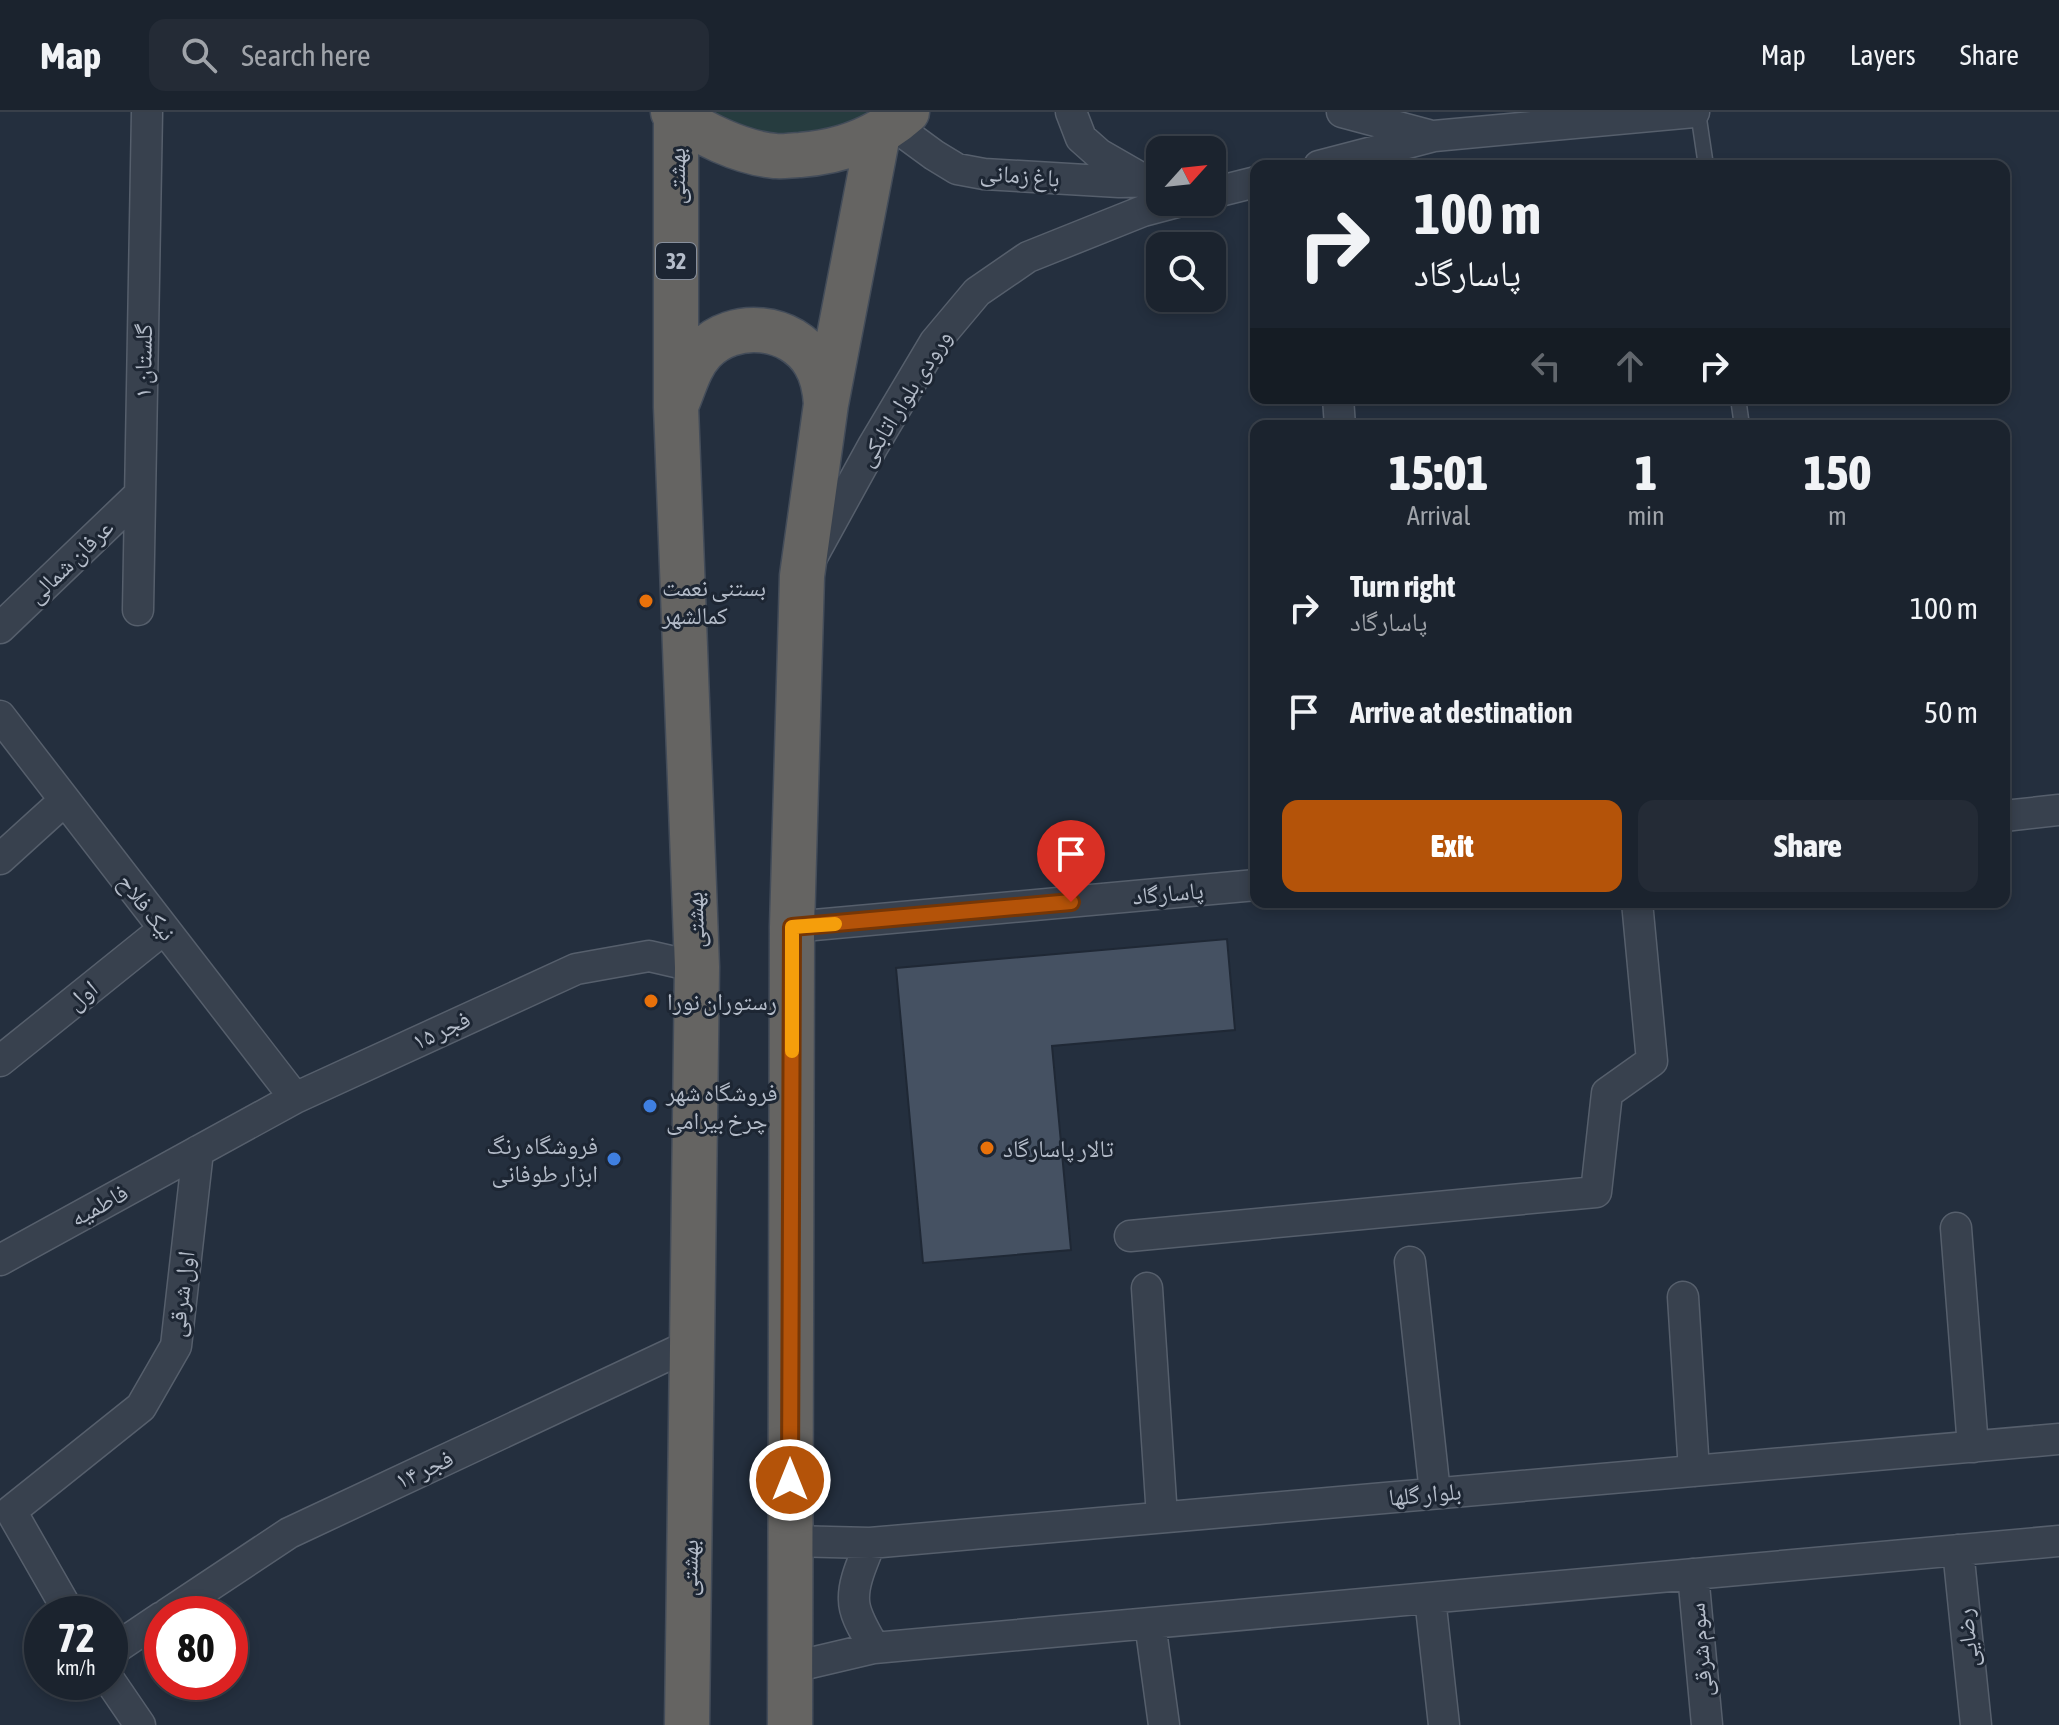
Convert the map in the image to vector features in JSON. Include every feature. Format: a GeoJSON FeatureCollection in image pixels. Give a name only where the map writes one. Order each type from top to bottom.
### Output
{"type":"FeatureCollection","features":[{"type":"Feature","properties":{"kind":"highway","name":"32"},"geometry":{"type":"LineString","coordinates":[[675,114],[722,143],[774,156],[828,153],[893,124]]}},
{"type":"Feature","properties":{"kind":"highway","name":"بهشتی"},"geometry":{"type":"LineString","coordinates":[[675,114],[676,407],[697,967],[687,1725]]}},
{"type":"Feature","properties":{"kind":"highway"},"geometry":{"type":"LineString","coordinates":[[790,1725],[792,927],[802,576],[826,404],[893,124]]}},
{"type":"Feature","properties":{"kind":"highway"},"geometry":{"type":"LineString","coordinates":[[676,407],[692,366],[703,351],[718,339],[756,329],[778,333],[798,344],[814,361],[824,381],[826,404]]}},
{"type":"Feature","properties":{"kind":"street","name":"گلستان ۱"},"geometry":{"type":"LineString","coordinates":[[138,610],[147,112]]}},
{"type":"Feature","properties":{"kind":"street"},"geometry":{"type":"LineString","coordinates":[[1071,112],[1081,138],[1099,154],[1146,177]]}},
{"type":"Feature","properties":{"kind":"street"},"geometry":{"type":"LineString","coordinates":[[1342,112],[1434,136]]}},
{"type":"Feature","properties":{"kind":"street"},"geometry":{"type":"LineString","coordinates":[[1344,160],[1434,136],[1696,112]]}},
{"type":"Feature","properties":{"kind":"street","name":"باغ زمانی"},"geometry":{"type":"LineString","coordinates":[[893,124],[957,169],[984,174],[1146,181]]}},
{"type":"Feature","properties":{"kind":"street"},"geometry":{"type":"LineString","coordinates":[[1226,180],[1250,180]]}},
{"type":"Feature","properties":{"kind":"street"},"geometry":{"type":"LineString","coordinates":[[1226,189],[1250,182]]}},
{"type":"Feature","properties":{"kind":"street","name":"ورودی بلوار اتابکی"},"geometry":{"type":"LineString","coordinates":[[802,576],[873,446],[935,342],[977,292],[1028,257],[1146,210]]}},
{"type":"Feature","properties":{"kind":"street","name":"عرفان شمالی"},"geometry":{"type":"LineString","coordinates":[[0,628],[140,494]]}},
{"type":"Feature","properties":{"kind":"street","name":"نیک فلاح"},"geometry":{"type":"LineString","coordinates":[[0,716],[295,1098]]}},
{"type":"Feature","properties":{"kind":"street"},"geometry":{"type":"LineString","coordinates":[[0,859],[65,800]]}},
{"type":"Feature","properties":{"kind":"street"},"geometry":{"type":"LineString","coordinates":[[2010,815],[2059,810]]}},
{"type":"Feature","properties":{"kind":"street","name":"پاسارگاد"},"geometry":{"type":"LineString","coordinates":[[792,927],[1250,886]]}},
{"type":"Feature","properties":{"kind":"street"},"geometry":{"type":"LineString","coordinates":[[1130,1236],[1596,1192],[1607,1093],[1652,1061],[1638,908]]}},
{"type":"Feature","properties":{"kind":"street","name":"اول"},"geometry":{"type":"LineString","coordinates":[[0,1061],[164,929]]}},
{"type":"Feature","properties":{"kind":"street","name":"فجر ۱۵"},"geometry":{"type":"LineString","coordinates":[[198,1151],[295,1098],[576,969],[649,956],[697,967]]}},
{"type":"Feature","properties":{"kind":"street","name":"فاطمیه"},"geometry":{"type":"LineString","coordinates":[[0,1260],[198,1151]]}},
{"type":"Feature","properties":{"kind":"street","name":"اول شرقی"},"geometry":{"type":"LineString","coordinates":[[60,1596],[11,1511],[141,1407],[176,1346],[198,1151]]}},
{"type":"Feature","properties":{"kind":"street"},"geometry":{"type":"LineString","coordinates":[[1956,1228],[1973,1447]]}},
{"type":"Feature","properties":{"kind":"street"},"geometry":{"type":"LineString","coordinates":[[1410,1262],[1435,1493]]}},
{"type":"Feature","properties":{"kind":"street"},"geometry":{"type":"LineString","coordinates":[[1147,1288],[1162,1517]]}},
{"type":"Feature","properties":{"kind":"street"},"geometry":{"type":"LineString","coordinates":[[1683,1297],[1694,1471]]}},
{"type":"Feature","properties":{"kind":"street","name":"فجر ۱۴"},"geometry":{"type":"LineString","coordinates":[[194,1596],[289,1533],[692,1344]]}},
{"type":"Feature","properties":{"kind":"street","name":"بلوار گلها"},"geometry":{"type":"LineString","coordinates":[[790,1541],[870,1543],[2059,1439]]}},
{"type":"Feature","properties":{"kind":"street"},"geometry":{"type":"LineString","coordinates":[[789,1668],[874,1648],[2059,1541]]}},
{"type":"Feature","properties":{"kind":"street"},"geometry":{"type":"LineString","coordinates":[[870,1543],[859,1573],[854,1601],[874,1648]]}},
{"type":"Feature","properties":{"kind":"street","name":"رضایی"},"geometry":{"type":"LineString","coordinates":[[1958,1550],[1976,1725]]}},
{"type":"Feature","properties":{"kind":"street","name":"سوم شرقی"},"geometry":{"type":"LineString","coordinates":[[1693,1574],[1707,1725]]}},
{"type":"Feature","properties":{"kind":"street"},"geometry":{"type":"LineString","coordinates":[[1430,1598],[1444,1725]]}},
{"type":"Feature","properties":{"kind":"street"},"geometry":{"type":"LineString","coordinates":[[1150,1623],[1164,1725]]}},
{"type":"Feature","properties":{"kind":"street"},"geometry":{"type":"LineString","coordinates":[[123,1700],[140,1725]]}},
{"type":"Feature","properties":{"kind":"lane"},"geometry":{"type":"LineString","coordinates":[[1696,112],[1705,160]]}},
{"type":"Feature","properties":{"kind":"green space"},"geometry":{"type":"Polygon","coordinates":[[[702,112],[878,112],[815,138],[762,138],[702,112]]]}},
{"type":"Feature","properties":{"kind":"building","name":"تالار پاسارگاد"},"geometry":{"type":"Polygon","coordinates":[[[1227,939],[1235,1030],[1052,1046],[1071,1250],[923,1263],[896,968],[1227,939]]]}},
{"type":"Feature","properties":{"kind":"slow traffic"},"geometry":{"type":"LineString","coordinates":[[792,1051],[792,927],[835,924]]}},
{"type":"Feature","properties":{"kind":"place","name":"بستنی نعمت کمالشهر"},"geometry":{"type":"Point","coordinates":[646,601]}},
{"type":"Feature","properties":{"kind":"place","name":"رستوران نورا"},"geometry":{"type":"Point","coordinates":[651,1001]}},
{"type":"Feature","properties":{"kind":"place","name":"فروشگاه شهر چرخ بیرامی"},"geometry":{"type":"Point","coordinates":[650,1106]}},
{"type":"Feature","properties":{"kind":"place","name":"تالار پاسارگاد"},"geometry":{"type":"Point","coordinates":[987,1148]}},
{"type":"Feature","properties":{"kind":"place","name":"فروشگاه رنگ ابزار طوفانی"},"geometry":{"type":"Point","coordinates":[614,1159]}},
{"type":"Feature","properties":{"kind":"route"},"geometry":{"type":"LineString","coordinates":[[790,1480],[792,927],[1071,902]]}}]}
